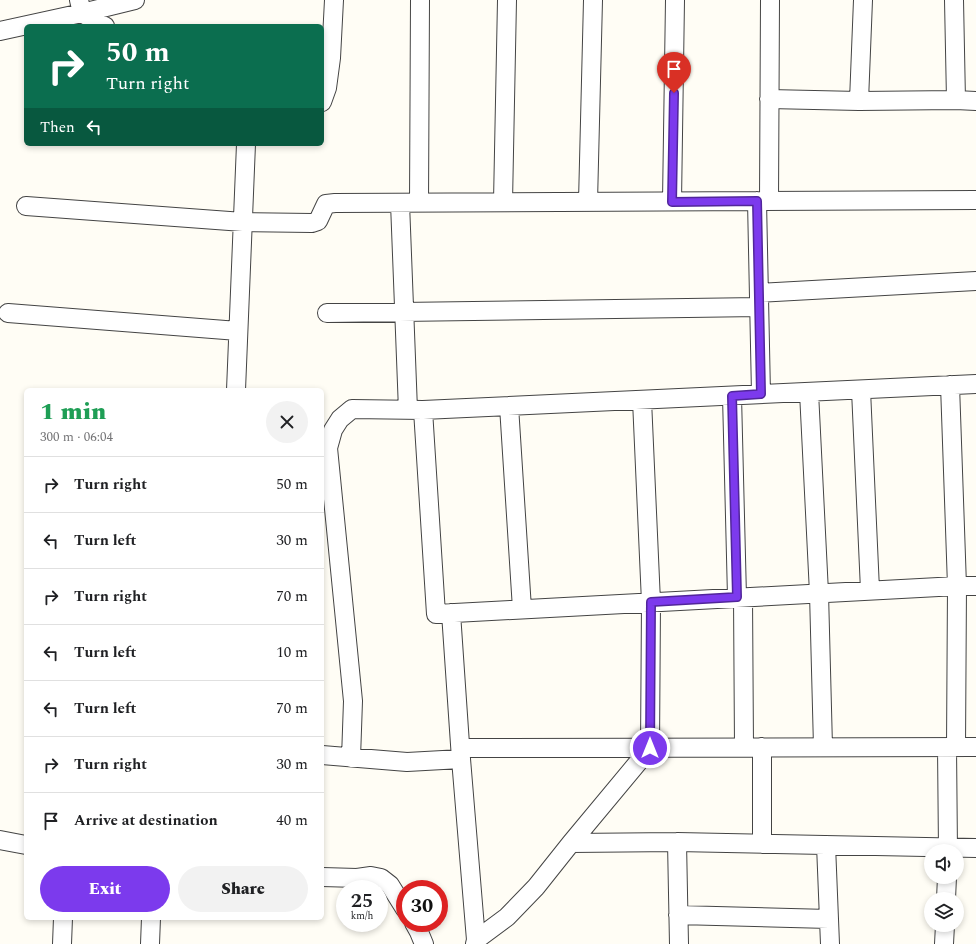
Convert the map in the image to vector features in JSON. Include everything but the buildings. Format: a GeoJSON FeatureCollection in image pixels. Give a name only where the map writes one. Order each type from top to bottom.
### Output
{"type":"FeatureCollection","features":[{"type":"Feature","properties":{"kind":"street"},"geometry":{"type":"LineString","coordinates":[[0,31],[81,7],[135,0]]}},
{"type":"Feature","properties":{"kind":"street"},"geometry":{"type":"LineString","coordinates":[[324,96],[327,88],[331,58],[334,0]]}},
{"type":"Feature","properties":{"kind":"street"},"geometry":{"type":"LineString","coordinates":[[419,203],[420,0]]}},
{"type":"Feature","properties":{"kind":"street"},"geometry":{"type":"LineString","coordinates":[[502,202],[507,0]]}},
{"type":"Feature","properties":{"kind":"street"},"geometry":{"type":"LineString","coordinates":[[588,202],[593,0]]}},
{"type":"Feature","properties":{"kind":"street"},"geometry":{"type":"LineString","coordinates":[[672,202],[675,0]]}},
{"type":"Feature","properties":{"kind":"street"},"geometry":{"type":"LineString","coordinates":[[761,394],[759,300],[769,99],[770,0]]}},
{"type":"Feature","properties":{"kind":"street"},"geometry":{"type":"LineString","coordinates":[[859,101],[863,0]]}},
{"type":"Feature","properties":{"kind":"street"},"geometry":{"type":"LineString","coordinates":[[954,0],[956,100]]}},
{"type":"Feature","properties":{"kind":"street"},"geometry":{"type":"LineString","coordinates":[[81,7],[100,24]]}},
{"type":"Feature","properties":{"kind":"street"},"geometry":{"type":"LineString","coordinates":[[769,99],[976,101]]}},
{"type":"Feature","properties":{"kind":"street"},"geometry":{"type":"LineString","coordinates":[[236,388],[246,146]]}},
{"type":"Feature","properties":{"kind":"street"},"geometry":{"type":"LineString","coordinates":[[26,206],[243,222],[312,223],[318,221],[326,204],[976,200]]}},
{"type":"Feature","properties":{"kind":"street"},"geometry":{"type":"LineString","coordinates":[[400,203],[404,312],[436,614],[870,590],[976,586]]}},
{"type":"Feature","properties":{"kind":"street"},"geometry":{"type":"LineString","coordinates":[[327,314],[759,300],[976,281]]}},
{"type":"Feature","properties":{"kind":"street"},"geometry":{"type":"LineString","coordinates":[[8,313],[238,331]]}},
{"type":"Feature","properties":{"kind":"street"},"geometry":{"type":"LineString","coordinates":[[351,758],[353,701],[325,448],[340,419],[352,409],[415,410],[976,384]]}},
{"type":"Feature","properties":{"kind":"street"},"geometry":{"type":"LineString","coordinates":[[948,844],[956,586],[950,385]]}},
{"type":"Feature","properties":{"kind":"street"},"geometry":{"type":"LineString","coordinates":[[862,390],[870,590]]}},
{"type":"Feature","properties":{"kind":"street"},"geometry":{"type":"LineString","coordinates":[[809,392],[819,593],[823,747]]}},
{"type":"Feature","properties":{"kind":"street"},"geometry":{"type":"LineString","coordinates":[[732,396],[744,747]]}},
{"type":"Feature","properties":{"kind":"street"},"geometry":{"type":"LineString","coordinates":[[476,942],[507,917],[536,887],[650,748],[651,602],[642,400]]}},
{"type":"Feature","properties":{"kind":"street"},"geometry":{"type":"LineString","coordinates":[[509,406],[522,610]]}},
{"type":"Feature","properties":{"kind":"street"},"geometry":{"type":"LineString","coordinates":[[451,613],[476,942]]}},
{"type":"Feature","properties":{"kind":"street"},"geometry":{"type":"LineString","coordinates":[[324,756],[406,762],[461,754],[650,748],[976,746]]}},
{"type":"Feature","properties":{"kind":"street"},"geometry":{"type":"LineString","coordinates":[[762,747],[762,844]]}},
{"type":"Feature","properties":{"kind":"street"},"geometry":{"type":"LineString","coordinates":[[0,840],[24,845]]}},
{"type":"Feature","properties":{"kind":"street"},"geometry":{"type":"LineString","coordinates":[[571,843],[677,842],[924,848]]}},
{"type":"Feature","properties":{"kind":"street"},"geometry":{"type":"LineString","coordinates":[[677,842],[679,944]]}},
{"type":"Feature","properties":{"kind":"street"},"geometry":{"type":"LineString","coordinates":[[826,845],[830,944]]}},
{"type":"Feature","properties":{"kind":"street"},"geometry":{"type":"LineString","coordinates":[[964,848],[976,848]]}},
{"type":"Feature","properties":{"kind":"street"},"geometry":{"type":"LineString","coordinates":[[324,877],[357,878],[371,876],[381,878],[390,885],[396,895]]}},
{"type":"Feature","properties":{"kind":"street"},"geometry":{"type":"LineString","coordinates":[[678,915],[829,919]]}},
{"type":"Feature","properties":{"kind":"street"},"geometry":{"type":"LineString","coordinates":[[62,944],[63,920]]}},
{"type":"Feature","properties":{"kind":"street"},"geometry":{"type":"LineString","coordinates":[[150,944],[151,920]]}},
{"type":"Feature","properties":{"kind":"street"},"geometry":{"type":"LineString","coordinates":[[419,932],[424,944]]}},
{"type":"Feature","properties":{"kind":"street"},"geometry":{"type":"LineString","coordinates":[[944,932],[944,944]]}},
{"type":"Feature","properties":{"kind":"route"},"geometry":{"type":"LineString","coordinates":[[650,748],[651,602],[737,597],[732,396],[761,394],[757,201],[672,202],[674,93]]}}]}
